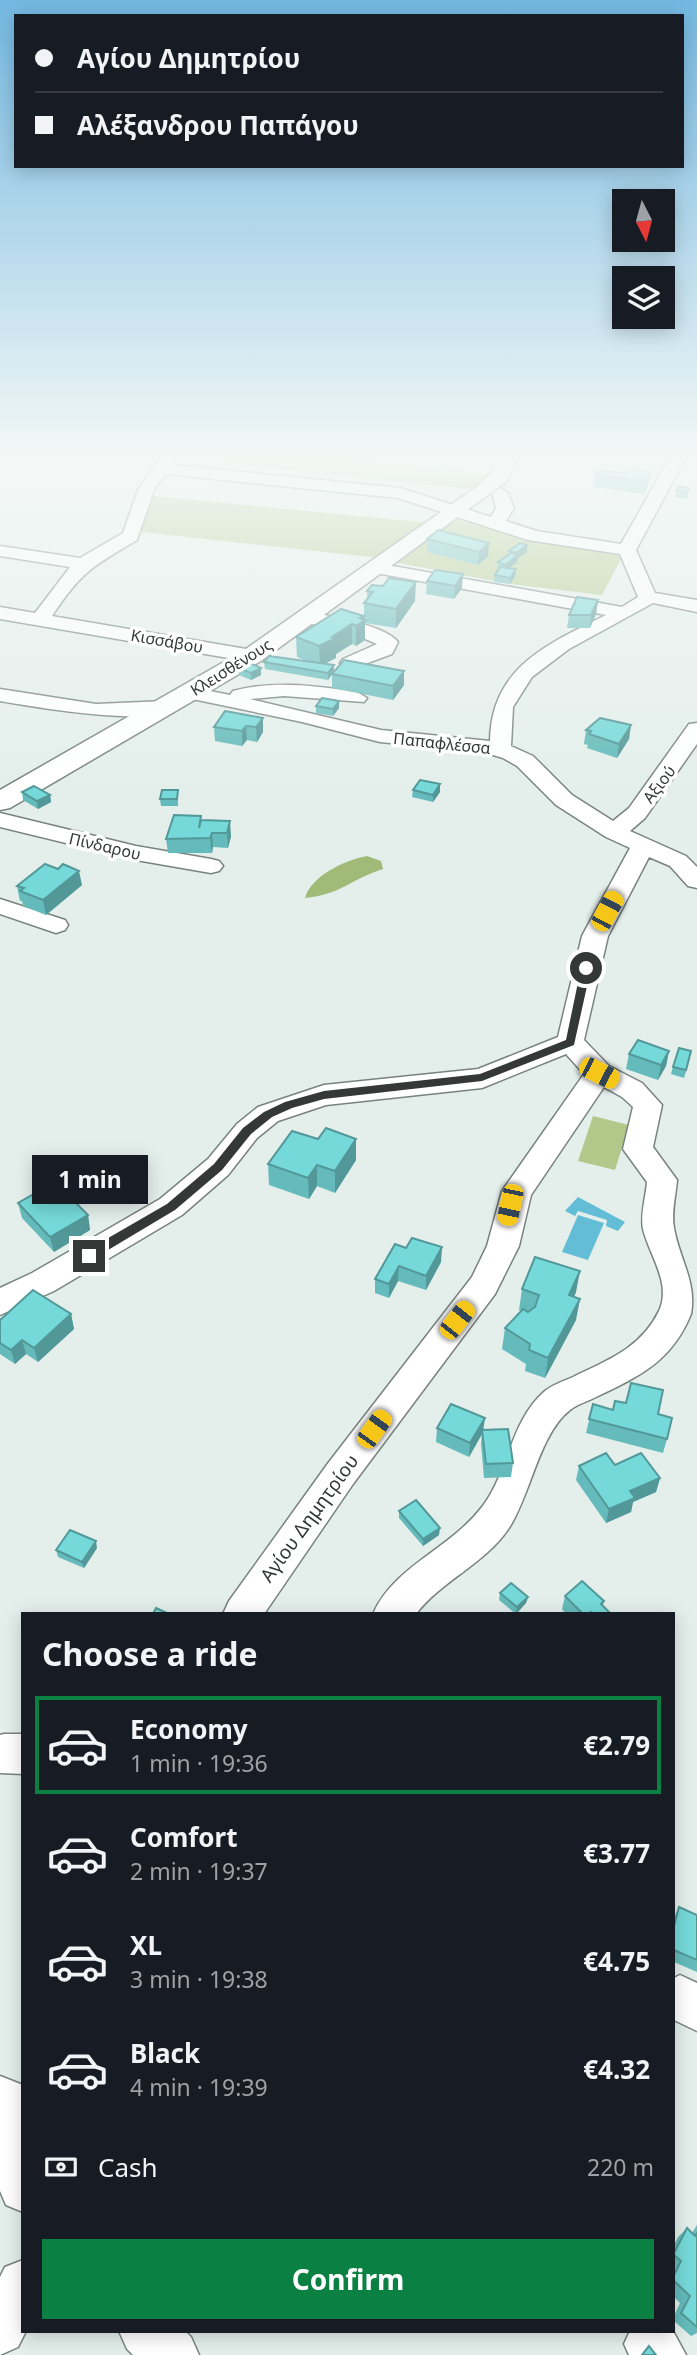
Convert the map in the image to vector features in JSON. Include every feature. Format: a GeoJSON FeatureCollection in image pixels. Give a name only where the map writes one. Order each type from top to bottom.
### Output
{"type":"FeatureCollection","features":[{"type":"Feature","properties":{"kind":"main road","name":"Κλεισθένους"},"geometry":{"type":"LineString","coordinates":[[0,802],[12,788],[166,707],[252,656],[376,568]]}},
{"type":"Feature","properties":{"kind":"street"},"geometry":{"type":"LineString","coordinates":[[41,618],[64,584],[80,567]]}},
{"type":"Feature","properties":{"kind":"street"},"geometry":{"type":"LineString","coordinates":[[635,567],[648,597]]}},
{"type":"Feature","properties":{"kind":"street"},"geometry":{"type":"LineString","coordinates":[[376,568],[626,613]]}},
{"type":"Feature","properties":{"kind":"street"},"geometry":{"type":"LineString","coordinates":[[500,750],[503,705],[519,678],[545,656],[626,613],[648,597],[697,606]]}},
{"type":"Feature","properties":{"kind":"street","name":"Κισσάβου"},"geometry":{"type":"LineString","coordinates":[[0,613],[252,656]]}},
{"type":"Feature","properties":{"kind":"street"},"geometry":{"type":"LineString","coordinates":[[307,617],[363,631],[388,642],[384,650],[350,663]]}},
{"type":"Feature","properties":{"kind":"street"},"geometry":{"type":"LineString","coordinates":[[227,701],[248,693],[277,690],[357,698]]}},
{"type":"Feature","properties":{"kind":"street","name":"Παπαφλέσσα"},"geometry":{"type":"LineString","coordinates":[[190,693],[380,736],[466,743],[500,750],[525,761],[564,800],[614,832],[688,859],[697,881]]}},
{"type":"Feature","properties":{"kind":"street"},"geometry":{"type":"LineString","coordinates":[[0,695],[96,710],[166,707]]}},
{"type":"Feature","properties":{"kind":"street","name":"Αξιού"},"geometry":{"type":"LineString","coordinates":[[614,832],[636,813],[697,729]]}},
{"type":"Feature","properties":{"kind":"street","name":"Πίνδαρου"},"geometry":{"type":"LineString","coordinates":[[0,820],[136,853],[211,866]]}},
{"type":"Feature","properties":{"kind":"street"},"geometry":{"type":"LineString","coordinates":[[570,1042],[595,936],[644,845]]}},
{"type":"Feature","properties":{"kind":"street"},"geometry":{"type":"LineString","coordinates":[[0,906],[56,925]]}},
{"type":"Feature","properties":{"kind":"street"},"geometry":{"type":"LineString","coordinates":[[395,1612],[414,1587],[460,1556],[494,1520],[507,1500],[539,1421],[547,1410],[575,1390],[637,1362],[653,1346],[675,1313],[679,1294],[678,1282],[658,1227],[657,1212],[664,1189],[662,1180],[638,1149],[648,1105],[632,1090],[599,1073],[570,1042]]}},
{"type":"Feature","properties":{"kind":"street"},"geometry":{"type":"LineString","coordinates":[[0,1302],[43,1282],[171,1207],[218,1167],[247,1131],[268,1114],[324,1095],[482,1078],[570,1042]]}},
{"type":"Feature","properties":{"kind":"street","name":"Αγίου Δημητρίου"},"geometry":{"type":"LineString","coordinates":[[243,1612],[365,1440],[484,1285],[503,1246],[510,1205],[517,1191],[599,1073]]}},
{"type":"Feature","properties":{"kind":"street"},"geometry":{"type":"LineString","coordinates":[[0,2100],[21,2108]]}},
{"type":"Feature","properties":{"kind":"street"},"geometry":{"type":"LineString","coordinates":[[21,2134],[21,2169]]}},
{"type":"Feature","properties":{"kind":"street"},"geometry":{"type":"LineString","coordinates":[[0,2329],[21,2289]]}},
{"type":"Feature","properties":{"kind":"street"},"geometry":{"type":"LineString","coordinates":[[147,2333],[173,2355]]}},
{"type":"Feature","properties":{"kind":"green space"},"geometry":{"type":"Polygon","coordinates":[[[419,567],[617,567],[602,595],[510,584],[419,567]]]}},
{"type":"Feature","properties":{"kind":"green space"},"geometry":{"type":"Polygon","coordinates":[[[367,856],[381,861],[383,869],[327,894],[305,898],[308,890],[321,876],[349,861],[367,856]]]}},
{"type":"Feature","properties":{"kind":"green space"},"geometry":{"type":"Polygon","coordinates":[[[593,1116],[629,1125],[615,1170],[578,1161],[593,1116]]]}},
{"type":"Feature","properties":{"kind":"water"},"geometry":{"type":"Polygon","coordinates":[[[578,1197],[625,1222],[618,1231],[606,1226],[607,1220],[578,1211],[575,1216],[565,1211],[578,1197]]]}},
{"type":"Feature","properties":{"kind":"water"},"geometry":{"type":"Polygon","coordinates":[[[578,1215],[604,1223],[588,1260],[562,1252],[578,1215]]]}},
{"type":"Feature","properties":{"kind":"building"},"geometry":{"type":"Polygon","coordinates":[[[500,567],[516,569],[510,578],[495,575],[500,567]]]}},
{"type":"Feature","properties":{"kind":"building"},"geometry":{"type":"Polygon","coordinates":[[[435,570],[463,574],[455,586],[427,581],[435,570]]]}},
{"type":"Feature","properties":{"kind":"building"},"geometry":{"type":"Polygon","coordinates":[[[389,578],[416,582],[396,609],[364,603],[373,592],[367,591],[372,585],[383,586],[389,578]]]}},
{"type":"Feature","properties":{"kind":"building"},"geometry":{"type":"Polygon","coordinates":[[[577,597],[598,600],[591,615],[569,615],[577,597]]]}},
{"type":"Feature","properties":{"kind":"building"},"geometry":{"type":"Polygon","coordinates":[[[341,609],[364,616],[360,618],[365,620],[356,626],[352,624],[332,637],[336,638],[319,646],[296,637],[341,609]]]}},
{"type":"Feature","properties":{"kind":"building"},"geometry":{"type":"Polygon","coordinates":[[[269,656],[334,665],[328,673],[264,662],[269,656]]]}},
{"type":"Feature","properties":{"kind":"building"},"geometry":{"type":"Polygon","coordinates":[[[344,660],[404,671],[393,686],[332,674],[344,660]]]}},
{"type":"Feature","properties":{"kind":"building"},"geometry":{"type":"Polygon","coordinates":[[[248,662],[261,668],[251,673],[238,668],[248,662]]]}},
{"type":"Feature","properties":{"kind":"building"},"geometry":{"type":"Polygon","coordinates":[[[322,698],[339,701],[333,709],[316,706],[322,698]]]}},
{"type":"Feature","properties":{"kind":"building"},"geometry":{"type":"Polygon","coordinates":[[[225,711],[263,718],[256,727],[246,726],[242,731],[214,727],[225,711]]]}},
{"type":"Feature","properties":{"kind":"building"},"geometry":{"type":"Polygon","coordinates":[[[600,718],[631,725],[619,744],[589,734],[591,731],[586,730],[600,718]]]}},
{"type":"Feature","properties":{"kind":"building"},"geometry":{"type":"Polygon","coordinates":[[[420,780],[440,784],[433,795],[413,790],[420,780]]]}},
{"type":"Feature","properties":{"kind":"building"},"geometry":{"type":"Polygon","coordinates":[[[34,786],[50,795],[37,801],[22,792],[34,786]]]}},
{"type":"Feature","properties":{"kind":"building"},"geometry":{"type":"Polygon","coordinates":[[[162,790],[178,790],[177,799],[160,799],[162,790]]]}},
{"type":"Feature","properties":{"kind":"building"},"geometry":{"type":"Polygon","coordinates":[[[174,815],[201,816],[199,828],[201,820],[230,821],[227,833],[212,833],[210,838],[166,839],[174,815]]]}},
{"type":"Feature","properties":{"kind":"building"},"geometry":{"type":"Polygon","coordinates":[[[45,864],[58,869],[63,864],[79,871],[43,900],[20,891],[24,888],[17,886],[45,864]]]}},
{"type":"Feature","properties":{"kind":"building"},"geometry":{"type":"Polygon","coordinates":[[[638,1040],[669,1051],[661,1065],[629,1054],[638,1040]]]}},
{"type":"Feature","properties":{"kind":"building"},"geometry":{"type":"Polygon","coordinates":[[[679,1048],[691,1051],[686,1070],[673,1067],[679,1048]]]}},
{"type":"Feature","properties":{"kind":"building"},"geometry":{"type":"Polygon","coordinates":[[[326,1128],[356,1139],[335,1171],[317,1165],[308,1178],[268,1164],[292,1131],[318,1139],[326,1128]]]}},
{"type":"Feature","properties":{"kind":"building"},"geometry":{"type":"Polygon","coordinates":[[[55,1182],[88,1215],[50,1237],[18,1203],[55,1182]]]}},
{"type":"Feature","properties":{"kind":"building"},"geometry":{"type":"Polygon","coordinates":[[[412,1238],[442,1247],[426,1276],[399,1266],[389,1284],[375,1279],[395,1244],[406,1248],[412,1238]]]}},
{"type":"Feature","properties":{"kind":"building"},"geometry":{"type":"Polygon","coordinates":[[[535,1257],[580,1271],[569,1295],[580,1299],[548,1358],[529,1350],[530,1344],[505,1328],[523,1309],[528,1312],[535,1307],[539,1295],[522,1289],[535,1257]]]}},
{"type":"Feature","properties":{"kind":"building"},"geometry":{"type":"Polygon","coordinates":[[[33,1290],[71,1314],[34,1348],[22,1340],[11,1350],[0,1343],[0,1320],[33,1290]]]}},
{"type":"Feature","properties":{"kind":"building"},"geometry":{"type":"Polygon","coordinates":[[[631,1383],[663,1390],[658,1414],[672,1418],[667,1439],[589,1419],[593,1404],[613,1410],[615,1401],[626,1403],[631,1383]]]}},
{"type":"Feature","properties":{"kind":"building"},"geometry":{"type":"Polygon","coordinates":[[[451,1404],[485,1418],[470,1443],[437,1428],[451,1404]]]}},
{"type":"Feature","properties":{"kind":"building"},"geometry":{"type":"Polygon","coordinates":[[[508,1429],[513,1463],[486,1464],[482,1430],[508,1429]]]}},
{"type":"Feature","properties":{"kind":"building"},"geometry":{"type":"Polygon","coordinates":[[[606,1453],[615,1465],[641,1453],[660,1478],[630,1491],[635,1498],[609,1509],[579,1466],[606,1453]]]}},
{"type":"Feature","properties":{"kind":"building"},"geometry":{"type":"Polygon","coordinates":[[[416,1500],[440,1528],[423,1539],[399,1511],[416,1500]]]}},
{"type":"Feature","properties":{"kind":"building"},"geometry":{"type":"Polygon","coordinates":[[[70,1530],[96,1541],[82,1562],[56,1550],[70,1530]]]}},
{"type":"Feature","properties":{"kind":"building"},"geometry":{"type":"Polygon","coordinates":[[[582,1581],[604,1601],[601,1604],[609,1612],[581,1612],[565,1596],[582,1581]]]}},
{"type":"Feature","properties":{"kind":"building"},"geometry":{"type":"Polygon","coordinates":[[[511,1583],[528,1597],[517,1607],[500,1593],[511,1583]]]}},
{"type":"Feature","properties":{"kind":"building"},"geometry":{"type":"Polygon","coordinates":[[[679,1907],[697,1915],[697,1960],[675,1950],[675,1922],[679,1907]]]}},
{"type":"Feature","properties":{"kind":"building"},"geometry":{"type":"Polygon","coordinates":[[[687,2228],[695,2236],[697,2233],[697,2327],[681,2313],[690,2296],[675,2282],[675,2273],[681,2261],[675,2256],[687,2228]]]}},
{"type":"Feature","properties":{"kind":"building"},"geometry":{"type":"Polygon","coordinates":[[[649,2346],[656,2355],[642,2355],[649,2346]]]}},
{"type":"Feature","properties":{"kind":"route"},"geometry":{"type":"LineString","coordinates":[[89,1256],[171,1207],[218,1167],[247,1131],[268,1114],[288,1105],[324,1095],[482,1078],[570,1042],[586,968]]}}]}
